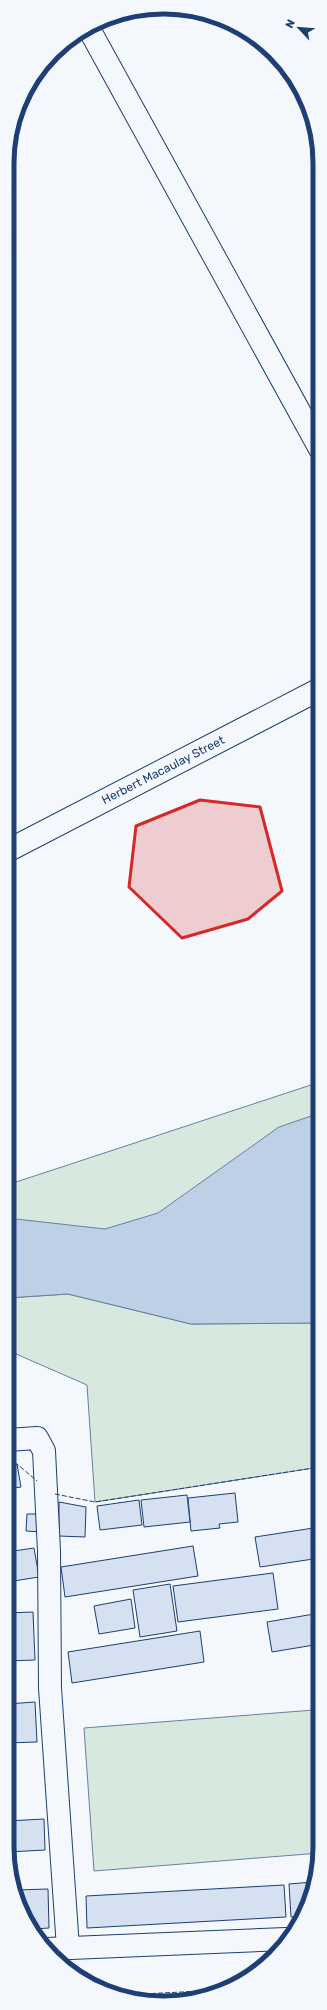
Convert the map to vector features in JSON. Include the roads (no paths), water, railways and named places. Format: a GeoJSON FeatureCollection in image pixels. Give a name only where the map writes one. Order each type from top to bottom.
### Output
{"type":"FeatureCollection","features":[{"type":"Feature","properties":{"kind":"street"},"geometry":{"type":"LineString","coordinates":[[91,33],[313,436]]}},
{"type":"Feature","properties":{"kind":"street","name":"Herbert Macaulay Street"},"geometry":{"type":"LineString","coordinates":[[14,842],[313,692]]}},
{"type":"Feature","properties":{"kind":"street"},"geometry":{"type":"LineString","coordinates":[[14,1440],[37,1438],[44,1451],[49,1551],[50,1688],[57,1948],[281,1939]]}},
{"type":"Feature","properties":{"kind":"water"},"geometry":{"type":"Polygon","coordinates":[[[313,1115],[313,1323],[191,1324],[68,1294],[14,1298],[14,1219],[105,1229],[158,1213],[279,1127],[313,1115]]]}}]}
